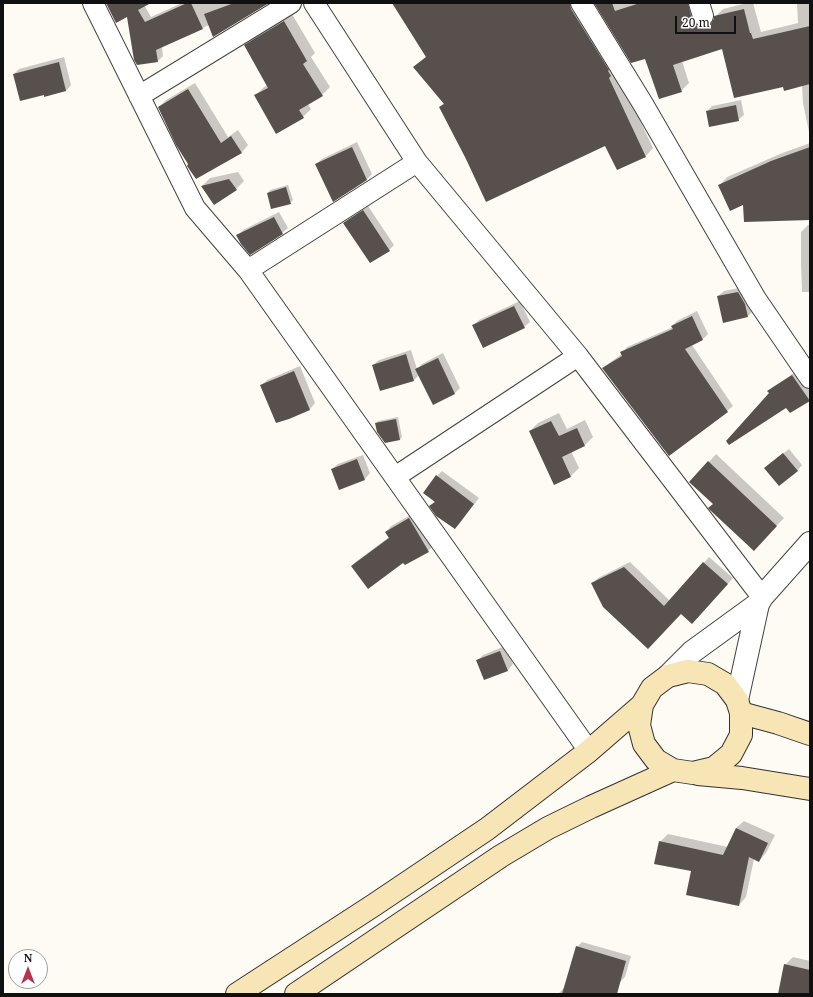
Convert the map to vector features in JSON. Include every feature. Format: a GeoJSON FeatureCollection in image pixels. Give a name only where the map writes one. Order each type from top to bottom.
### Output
{"type":"FeatureCollection","features":[{"type":"Feature","properties":{"kind":"main road"},"geometry":{"type":"LineString","coordinates":[[237,994],[487,829],[589,751],[642,705],[652,688],[668,676],[688,671],[708,674],[725,684],[739,706],[741,735],[731,754],[714,768],[683,772],[591,807],[548,828],[501,856],[296,994]]}},
{"type":"Feature","properties":{"kind":"main road"},"geometry":{"type":"LineString","coordinates":[[642,705],[639,725],[644,744],[656,760],[683,772],[742,778],[810,789]]}},
{"type":"Feature","properties":{"kind":"main road"},"geometry":{"type":"LineString","coordinates":[[739,706],[778,723],[810,734]]}},
{"type":"Feature","properties":{"kind":"street"},"geometry":{"type":"LineString","coordinates":[[92,3],[195,208],[248,270],[589,751]]}},
{"type":"Feature","properties":{"kind":"street"},"geometry":{"type":"LineString","coordinates":[[139,96],[291,3]]}},
{"type":"Feature","properties":{"kind":"street"},"geometry":{"type":"LineString","coordinates":[[314,3],[418,162],[578,356],[760,600],[739,706]]}},
{"type":"Feature","properties":{"kind":"street"},"geometry":{"type":"LineString","coordinates":[[581,3],[643,104],[756,299],[810,378]]}},
{"type":"Feature","properties":{"kind":"street"},"geometry":{"type":"LineString","coordinates":[[248,270],[418,162]]}},
{"type":"Feature","properties":{"kind":"street"},"geometry":{"type":"LineString","coordinates":[[395,477],[578,356]]}},
{"type":"Feature","properties":{"kind":"street"},"geometry":{"type":"LineString","coordinates":[[668,676],[692,652],[760,600],[810,543]]}},
{"type":"Feature","properties":{"kind":"building"},"geometry":{"type":"Polygon","coordinates":[[[106,3],[151,3],[138,10],[145,22],[187,3],[191,3],[203,29],[156,50],[158,62],[137,65],[134,60],[127,17],[116,23],[106,3]]]}},
{"type":"Feature","properties":{"kind":"building"},"geometry":{"type":"Polygon","coordinates":[[[234,3],[269,3],[213,37],[204,14],[234,3]]]}},
{"type":"Feature","properties":{"kind":"building"},"geometry":{"type":"Polygon","coordinates":[[[392,3],[570,3],[571,9],[609,70],[608,71],[611,76],[609,78],[646,157],[617,170],[605,146],[486,202],[439,107],[444,104],[413,67],[426,57],[392,3]]]}},
{"type":"Feature","properties":{"kind":"building"},"geometry":{"type":"Polygon","coordinates":[[[594,3],[612,3],[615,11],[640,3],[688,3],[692,20],[695,25],[701,27],[706,27],[711,24],[714,16],[744,9],[753,39],[810,26],[810,84],[784,91],[783,87],[734,98],[722,49],[673,65],[682,92],[659,99],[645,59],[631,63],[594,3]]]}},
{"type":"Feature","properties":{"kind":"building"},"geometry":{"type":"Polygon","coordinates":[[[284,21],[307,61],[303,64],[323,96],[299,110],[304,118],[276,134],[254,95],[268,88],[244,45],[284,21]]]}},
{"type":"Feature","properties":{"kind":"building"},"geometry":{"type":"Polygon","coordinates":[[[59,62],[66,91],[20,101],[13,74],[59,62]]]}},
{"type":"Feature","properties":{"kind":"building"},"geometry":{"type":"Polygon","coordinates":[[[188,89],[221,143],[231,136],[242,153],[196,179],[187,166],[188,164],[176,145],[158,107],[188,89]]]}},
{"type":"Feature","properties":{"kind":"building"},"geometry":{"type":"Polygon","coordinates":[[[736,105],[739,121],[709,127],[706,111],[736,105]]]}},
{"type":"Feature","properties":{"kind":"building"},"geometry":{"type":"Polygon","coordinates":[[[352,147],[367,180],[333,202],[315,164],[352,147]]]}},
{"type":"Feature","properties":{"kind":"building"},"geometry":{"type":"Polygon","coordinates":[[[810,147],[810,220],[744,222],[743,205],[730,211],[718,185],[771,161],[810,147]]]}},
{"type":"Feature","properties":{"kind":"building"},"geometry":{"type":"Polygon","coordinates":[[[229,179],[237,190],[214,205],[201,186],[229,179]]]}},
{"type":"Feature","properties":{"kind":"building"},"geometry":{"type":"Polygon","coordinates":[[[286,187],[291,204],[271,209],[267,193],[286,187]]]}},
{"type":"Feature","properties":{"kind":"building"},"geometry":{"type":"Polygon","coordinates":[[[363,210],[390,251],[370,263],[343,223],[363,210]]]}},
{"type":"Feature","properties":{"kind":"building"},"geometry":{"type":"Polygon","coordinates":[[[274,217],[283,234],[250,255],[236,235],[274,217]]]}},
{"type":"Feature","properties":{"kind":"building"},"geometry":{"type":"Polygon","coordinates":[[[738,292],[745,304],[748,317],[723,323],[717,296],[738,292]]]}},
{"type":"Feature","properties":{"kind":"building"},"geometry":{"type":"Polygon","coordinates":[[[514,306],[525,328],[483,348],[472,325],[514,306]]]}},
{"type":"Feature","properties":{"kind":"building"},"geometry":{"type":"Polygon","coordinates":[[[692,316],[703,340],[685,349],[728,412],[669,456],[602,368],[622,356],[620,352],[673,329],[671,326],[692,316]]]}},
{"type":"Feature","properties":{"kind":"building"},"geometry":{"type":"Polygon","coordinates":[[[406,354],[414,381],[380,391],[372,365],[406,354]]]}},
{"type":"Feature","properties":{"kind":"building"},"geometry":{"type":"Polygon","coordinates":[[[438,358],[455,394],[433,405],[415,369],[438,358]]]}},
{"type":"Feature","properties":{"kind":"building"},"geometry":{"type":"Polygon","coordinates":[[[294,371],[310,410],[276,423],[260,385],[294,371]]]}},
{"type":"Feature","properties":{"kind":"building"},"geometry":{"type":"Polygon","coordinates":[[[792,375],[810,401],[790,413],[786,408],[729,445],[726,441],[769,393],[767,391],[792,375]]]}},
{"type":"Feature","properties":{"kind":"building"},"geometry":{"type":"Polygon","coordinates":[[[396,419],[400,440],[385,443],[377,432],[375,423],[396,419]]]}},
{"type":"Feature","properties":{"kind":"building"},"geometry":{"type":"Polygon","coordinates":[[[551,421],[559,436],[577,428],[585,446],[562,457],[571,477],[554,485],[529,431],[551,421]]]}},
{"type":"Feature","properties":{"kind":"building"},"geometry":{"type":"Polygon","coordinates":[[[783,453],[798,471],[779,486],[764,468],[783,453]]]}},
{"type":"Feature","properties":{"kind":"building"},"geometry":{"type":"Polygon","coordinates":[[[357,459],[365,480],[339,490],[331,469],[357,459]]]}},
{"type":"Feature","properties":{"kind":"building"},"geometry":{"type":"Polygon","coordinates":[[[708,461],[777,526],[754,551],[708,508],[713,504],[689,482],[708,461]]]}},
{"type":"Feature","properties":{"kind":"building"},"geometry":{"type":"Polygon","coordinates":[[[436,475],[474,504],[455,529],[436,516],[429,506],[435,502],[423,493],[436,475]]]}},
{"type":"Feature","properties":{"kind":"building"},"geometry":{"type":"Polygon","coordinates":[[[409,518],[429,552],[405,565],[403,563],[368,589],[351,566],[389,538],[385,532],[409,518]]]}},
{"type":"Feature","properties":{"kind":"building"},"geometry":{"type":"Polygon","coordinates":[[[703,562],[728,584],[692,624],[681,614],[648,649],[603,607],[591,583],[624,567],[664,606],[703,562]]]}},
{"type":"Feature","properties":{"kind":"building"},"geometry":{"type":"Polygon","coordinates":[[[500,651],[508,671],[484,680],[476,660],[500,651]]]}},
{"type":"Feature","properties":{"kind":"building"},"geometry":{"type":"Polygon","coordinates":[[[736,828],[768,843],[759,862],[749,857],[739,906],[686,895],[691,871],[654,864],[659,841],[723,855],[736,828]]]}},
{"type":"Feature","properties":{"kind":"building"},"geometry":{"type":"Polygon","coordinates":[[[576,946],[626,961],[617,994],[562,994],[576,946]]]}},
{"type":"Feature","properties":{"kind":"building"},"geometry":{"type":"Polygon","coordinates":[[[784,964],[810,970],[810,994],[778,994],[784,964]]]}}]}
